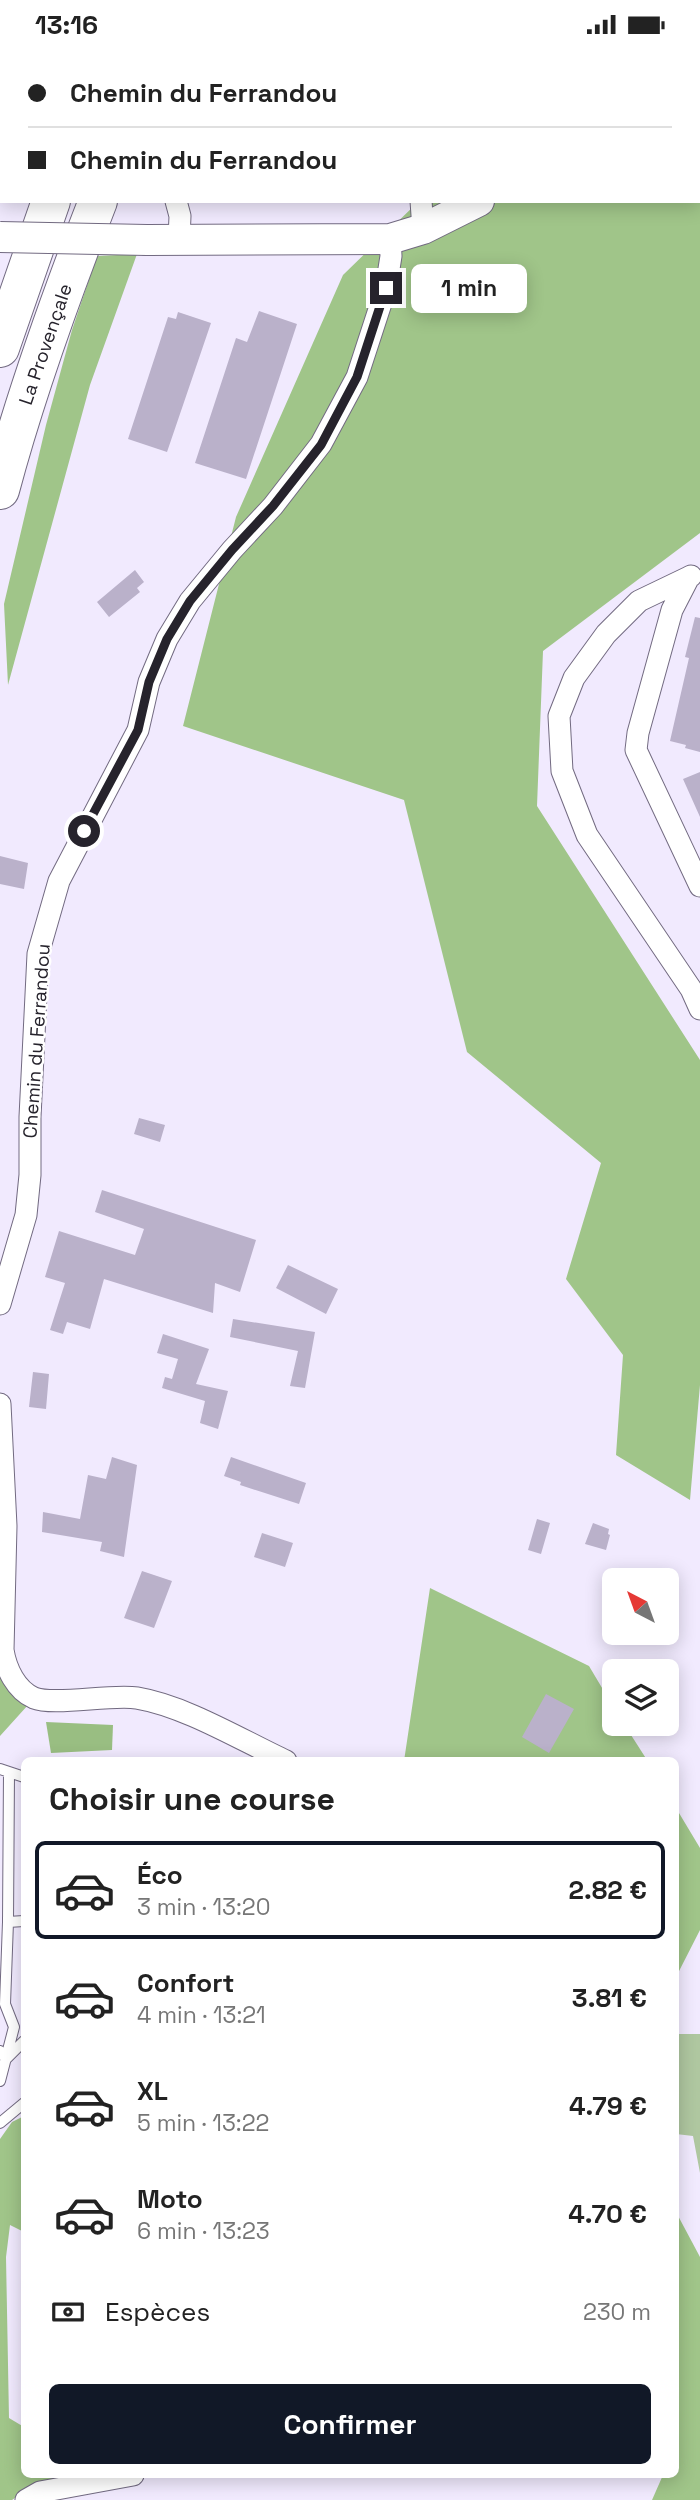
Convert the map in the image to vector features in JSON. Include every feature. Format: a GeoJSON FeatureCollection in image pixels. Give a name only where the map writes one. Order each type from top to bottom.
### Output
{"type":"FeatureCollection","features":[{"type":"Feature","properties":{"kind":"highway"},"geometry":{"type":"LineString","coordinates":[[0,348],[50,203]]}},
{"type":"Feature","properties":{"kind":"highway","name":"La Provençale"},"geometry":{"type":"LineString","coordinates":[[0,490],[42,353],[96,203]]}},
{"type":"Feature","properties":{"kind":"main road"},"geometry":{"type":"LineString","coordinates":[[0,237],[147,240],[390,239],[422,215],[471,203]]}},
{"type":"Feature","properties":{"kind":"street"},"geometry":{"type":"LineString","coordinates":[[177,203],[180,216],[179,239]]}},
{"type":"Feature","properties":{"kind":"street","name":"Chemin du Ferrandou"},"geometry":{"type":"LineString","coordinates":[[0,1304],[26,1215],[30,1175],[38,954],[59,881],[138,730],[149,682],[167,639],[190,601],[273,506],[321,445],[357,377],[386,288],[391,256],[390,239]]}},
{"type":"Feature","properties":{"kind":"street"},"geometry":{"type":"LineString","coordinates":[[694,575],[672,610],[638,733],[636,750],[700,886]]}},
{"type":"Feature","properties":{"kind":"street"},"geometry":{"type":"LineString","coordinates":[[694,575],[639,601],[606,634],[574,678],[559,716],[562,771],[587,835],[691,989],[700,1009]]}},
{"type":"Feature","properties":{"kind":"street"},"geometry":{"type":"LineString","coordinates":[[0,1404],[6,1526],[2,1623],[5,1661],[14,1680],[28,1695],[42,1700],[111,1696],[155,1701],[277,1757]]}},
{"type":"Feature","properties":{"kind":"street"},"geometry":{"type":"LineString","coordinates":[[26,2500],[40,2492],[117,2478]]}},
{"type":"Feature","properties":{"kind":"lane"},"geometry":{"type":"LineString","coordinates":[[0,2081],[3,2055],[14,2027],[5,1999],[8,1922],[4,1771],[21,1776]]}},
{"type":"Feature","properties":{"kind":"lane"},"geometry":{"type":"LineString","coordinates":[[8,1922],[21,1921]]}},
{"type":"Feature","properties":{"kind":"lane"},"geometry":{"type":"LineString","coordinates":[[3,2055],[21,2043]]}},
{"type":"Feature","properties":{"kind":"lane"},"geometry":{"type":"LineString","coordinates":[[0,2123],[21,2106]]}},
{"type":"Feature","properties":{"kind":"shaded area"},"geometry":{"type":"Polygon","coordinates":[[[417,203],[700,203],[700,533],[543,651],[537,806],[700,1060],[700,1385],[690,1500],[616,1455],[623,1355],[566,1279],[601,1163],[467,1052],[404,800],[183,726],[236,517],[343,275],[417,203]]]}},
{"type":"Feature","properties":{"kind":"shaded area"},"geometry":{"type":"Polygon","coordinates":[[[137,254],[90,385],[8,685],[4,604],[46,425],[72,330],[97,256],[137,254]]]}},
{"type":"Feature","properties":{"kind":"shaded area"},"geometry":{"type":"Polygon","coordinates":[[[430,1588],[589,1666],[602,1688],[602,1736],[632,1736],[645,1757],[405,1757],[430,1588]]]}},
{"type":"Feature","properties":{"kind":"shaded area"},"geometry":{"type":"Polygon","coordinates":[[[0,1676],[18,1700],[28,1705],[0,1736],[0,1676]]]}},
{"type":"Feature","properties":{"kind":"shaded area"},"geometry":{"type":"Polygon","coordinates":[[[46,1722],[113,1725],[112,1750],[51,1753],[46,1722]]]}},
{"type":"Feature","properties":{"kind":"shaded area"},"geometry":{"type":"Polygon","coordinates":[[[679,1813],[700,1848],[700,1930],[679,1971],[679,1813]]]}},
{"type":"Feature","properties":{"kind":"shaded area"},"geometry":{"type":"Polygon","coordinates":[[[679,2034],[700,2034],[700,2173],[693,2136],[679,2134],[679,2034]]]}},
{"type":"Feature","properties":{"kind":"shaded area"},"geometry":{"type":"Polygon","coordinates":[[[21,2118],[21,2230],[10,2225],[6,2257],[9,2418],[21,2425],[21,2478],[71,2478],[26,2490],[12,2500],[0,2500],[0,2139],[12,2122],[21,2118]]]}},
{"type":"Feature","properties":{"kind":"shaded area"},"geometry":{"type":"Polygon","coordinates":[[[679,2218],[700,2257],[700,2500],[652,2500],[662,2478],[679,2478],[679,2218]]]}},
{"type":"Feature","properties":{"kind":"building"},"geometry":{"type":"Polygon","coordinates":[[[259,311],[297,324],[246,479],[195,463],[236,338],[247,342],[259,311]]]}},
{"type":"Feature","properties":{"kind":"building"},"geometry":{"type":"Polygon","coordinates":[[[178,312],[211,323],[167,452],[128,439],[168,317],[176,319],[178,312]]]}},
{"type":"Feature","properties":{"kind":"building"},"geometry":{"type":"Polygon","coordinates":[[[135,570],[144,582],[137,588],[140,592],[109,617],[97,602],[135,570]]]}},
{"type":"Feature","properties":{"kind":"building"},"geometry":{"type":"Polygon","coordinates":[[[695,617],[700,618],[700,752],[670,741],[689,658],[685,657],[695,617]]]}},
{"type":"Feature","properties":{"kind":"building"},"geometry":{"type":"Polygon","coordinates":[[[700,772],[700,817],[683,779],[700,772]]]}},
{"type":"Feature","properties":{"kind":"building"},"geometry":{"type":"Polygon","coordinates":[[[0,856],[28,863],[24,889],[0,884],[0,856]]]}},
{"type":"Feature","properties":{"kind":"building"},"geometry":{"type":"Polygon","coordinates":[[[139,1118],[165,1125],[160,1142],[134,1134],[139,1118]]]}},
{"type":"Feature","properties":{"kind":"building"},"geometry":{"type":"Polygon","coordinates":[[[102,1190],[256,1240],[240,1292],[215,1283],[213,1313],[104,1279],[90,1329],[67,1322],[63,1334],[50,1330],[65,1283],[45,1277],[59,1231],[135,1255],[144,1229],[95,1212],[102,1190]]]}},
{"type":"Feature","properties":{"kind":"building"},"geometry":{"type":"Polygon","coordinates":[[[288,1265],[338,1289],[326,1314],[276,1288],[288,1265]]]}},
{"type":"Feature","properties":{"kind":"building"},"geometry":{"type":"Polygon","coordinates":[[[233,1319],[315,1332],[305,1388],[290,1386],[298,1351],[230,1337],[233,1319]]]}},
{"type":"Feature","properties":{"kind":"building"},"geometry":{"type":"Polygon","coordinates":[[[163,1334],[209,1349],[196,1384],[228,1391],[218,1429],[200,1423],[205,1401],[162,1388],[165,1377],[172,1379],[178,1359],[157,1353],[163,1334]]]}},
{"type":"Feature","properties":{"kind":"building"},"geometry":{"type":"Polygon","coordinates":[[[33,1372],[49,1374],[46,1409],[29,1407],[33,1372]]]}},
{"type":"Feature","properties":{"kind":"building"},"geometry":{"type":"Polygon","coordinates":[[[112,1457],[137,1465],[124,1557],[100,1551],[102,1542],[42,1532],[43,1512],[80,1519],[88,1475],[106,1479],[112,1457]]]}},
{"type":"Feature","properties":{"kind":"building"},"geometry":{"type":"Polygon","coordinates":[[[231,1457],[306,1483],[299,1504],[240,1485],[241,1482],[224,1476],[231,1457]]]}},
{"type":"Feature","properties":{"kind":"building"},"geometry":{"type":"Polygon","coordinates":[[[537,1519],[550,1523],[541,1554],[528,1550],[537,1519]]]}},
{"type":"Feature","properties":{"kind":"building"},"geometry":{"type":"Polygon","coordinates":[[[593,1523],[609,1529],[606,1550],[585,1544],[593,1523]]]}},
{"type":"Feature","properties":{"kind":"building"},"geometry":{"type":"Polygon","coordinates":[[[262,1533],[293,1543],[285,1567],[254,1557],[262,1533]]]}},
{"type":"Feature","properties":{"kind":"building"},"geometry":{"type":"Polygon","coordinates":[[[142,1571],[172,1581],[154,1628],[124,1618],[142,1571]]]}},
{"type":"Feature","properties":{"kind":"building"},"geometry":{"type":"Polygon","coordinates":[[[546,1694],[574,1709],[549,1753],[522,1737],[546,1694]]]}},
{"type":"Feature","properties":{"kind":"route"},"geometry":{"type":"LineString","coordinates":[[84,831],[138,730],[149,682],[167,639],[190,601],[273,506],[321,445],[357,377],[386,288]]}}]}
